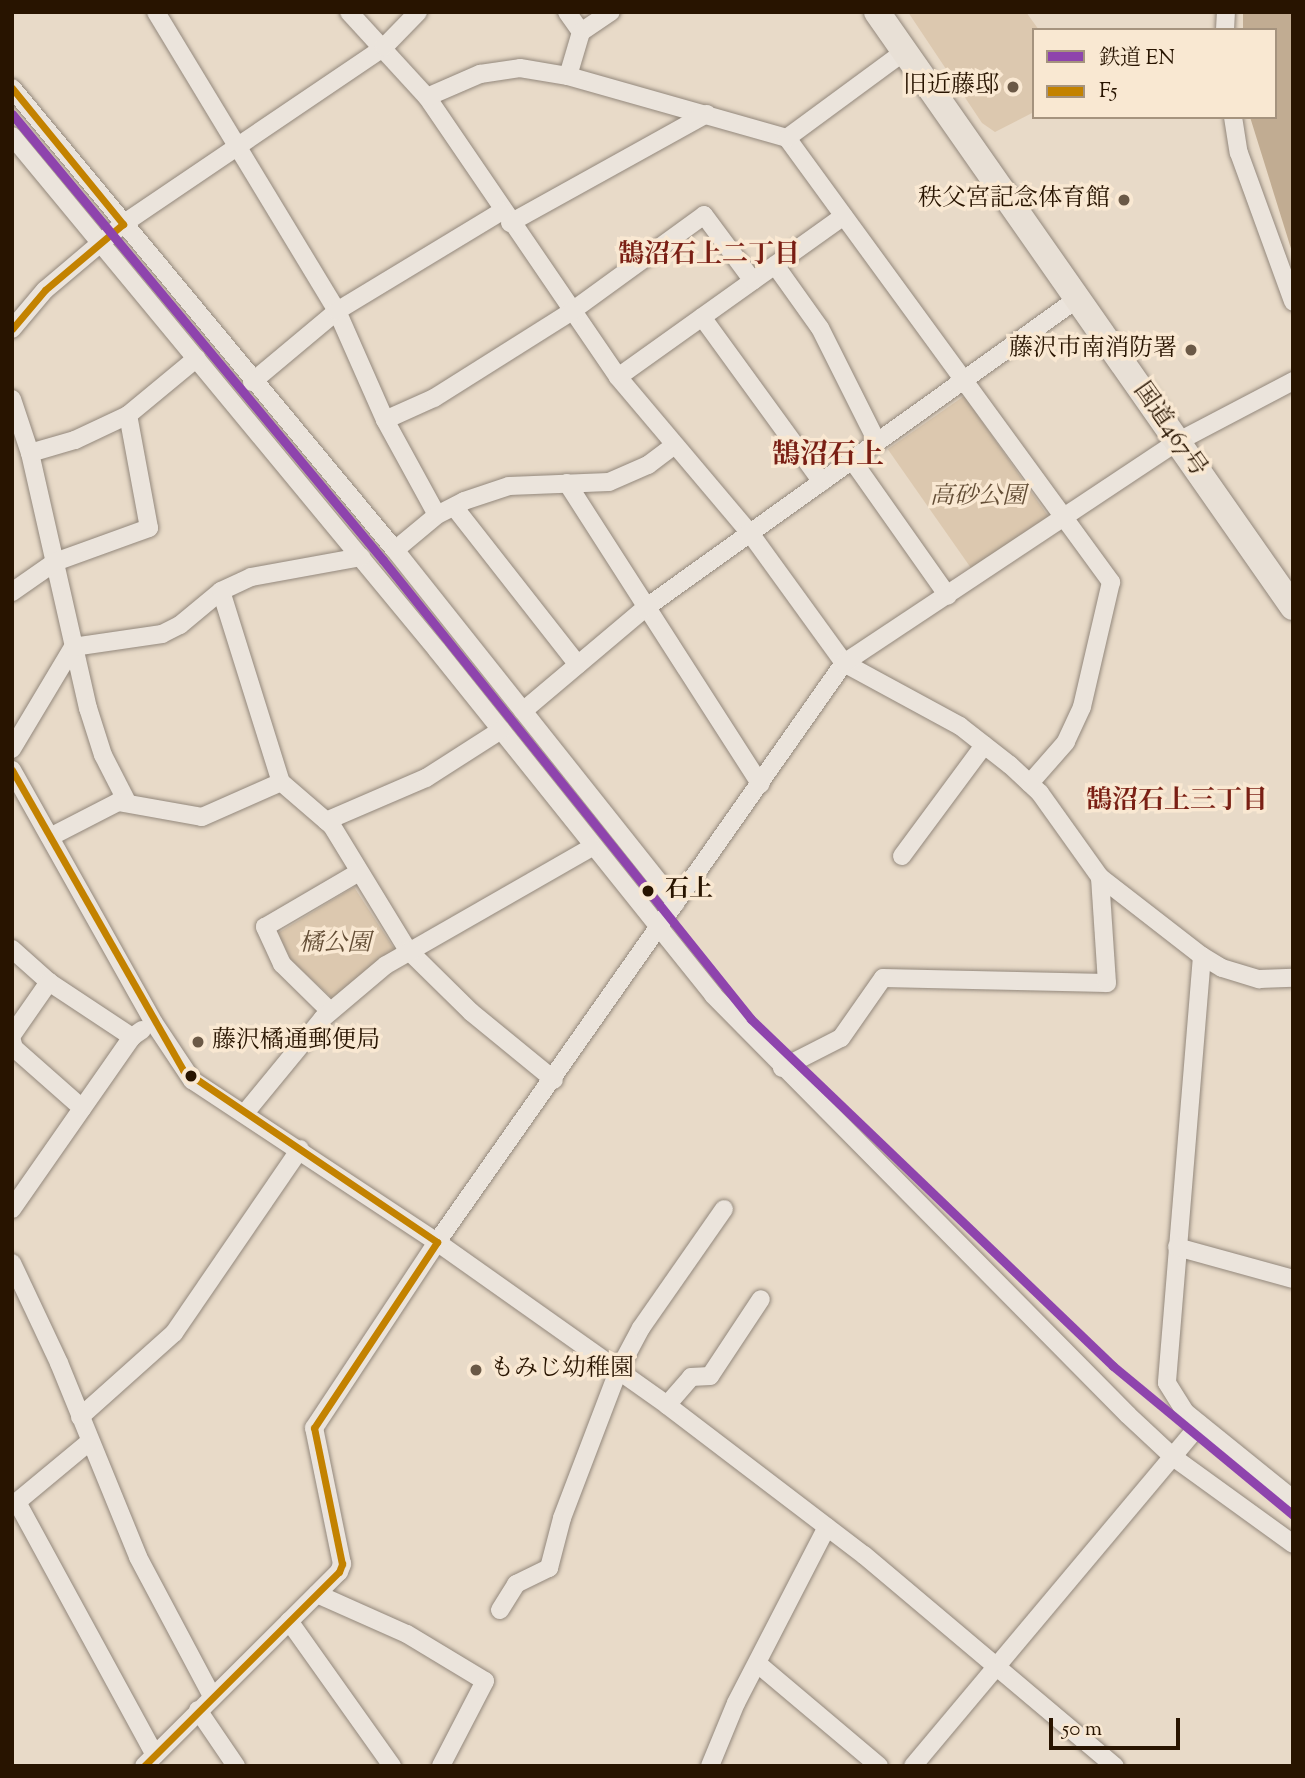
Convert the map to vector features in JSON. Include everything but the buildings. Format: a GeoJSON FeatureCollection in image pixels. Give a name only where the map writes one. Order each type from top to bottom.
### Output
{"type":"FeatureCollection","features":[{"type":"Feature","properties":{"kind":"highway","name":"国道467号"},"geometry":{"type":"LineString","coordinates":[[877,12],[1293,607]]}},
{"type":"Feature","properties":{"kind":"street"},"geometry":{"type":"LineString","coordinates":[[349,12],[384,47],[427,97],[506,217],[618,377],[673,446],[750,533],[844,663],[950,721],[984,745],[1030,783],[1100,877],[1202,956],[1222,968],[1259,979],[1293,978]]}},
{"type":"Feature","properties":{"kind":"street"},"geometry":{"type":"LineString","coordinates":[[12,329],[45,290],[123,224],[384,47],[418,12]]}},
{"type":"Feature","properties":{"kind":"street"},"geometry":{"type":"LineString","coordinates":[[567,12],[581,32]]}},
{"type":"Feature","properties":{"kind":"street"},"geometry":{"type":"LineString","coordinates":[[568,76],[581,32],[611,12]]}},
{"type":"Feature","properties":{"kind":"street"},"geometry":{"type":"LineString","coordinates":[[163,15],[235,147],[337,311],[385,420],[437,515]]}},
{"type":"Feature","properties":{"kind":"street"},"geometry":{"type":"LineString","coordinates":[[787,138],[905,51]]}},
{"type":"Feature","properties":{"kind":"street"},"geometry":{"type":"LineString","coordinates":[[427,97],[502,69],[568,76],[787,138],[1111,582],[1082,707],[1066,742],[1030,783]]}},
{"type":"Feature","properties":{"kind":"street"},"geometry":{"type":"LineString","coordinates":[[12,88],[252,382],[395,550],[677,903]]}},
{"type":"Feature","properties":{"kind":"street"},"geometry":{"type":"LineString","coordinates":[[252,382],[337,311],[506,217],[707,114]]}},
{"type":"Feature","properties":{"kind":"street"},"geometry":{"type":"LineString","coordinates":[[1233,119],[1239,153],[1293,301]]}},
{"type":"Feature","properties":{"kind":"street"},"geometry":{"type":"LineString","coordinates":[[12,136],[360,557],[713,995],[782,1068],[1173,1457],[1293,1544]]}},
{"type":"Feature","properties":{"kind":"street"},"geometry":{"type":"LineString","coordinates":[[385,420],[434,398],[572,311],[704,215],[753,281]]}},
{"type":"Feature","properties":{"kind":"street"},"geometry":{"type":"LineString","coordinates":[[618,377],[844,216]]}},
{"type":"Feature","properties":{"kind":"street"},"geometry":{"type":"LineString","coordinates":[[775,265],[820,328],[877,442]]}},
{"type":"Feature","properties":{"kind":"street"},"geometry":{"type":"LineString","coordinates":[[523,712],[644,609],[1077,299]]}},
{"type":"Feature","properties":{"kind":"street"},"geometry":{"type":"LineString","coordinates":[[702,317],[822,482]]}},
{"type":"Feature","properties":{"kind":"street"},"geometry":{"type":"LineString","coordinates":[[30,453],[75,440],[128,415],[197,358]]}},
{"type":"Feature","properties":{"kind":"street"},"geometry":{"type":"LineString","coordinates":[[89,1442],[15,1504],[150,1760],[317,1594],[342,1564],[314,1428],[438,1242],[844,663],[1177,442],[1293,381]]}},
{"type":"Feature","properties":{"kind":"street"},"geometry":{"type":"LineString","coordinates":[[12,399],[30,453],[73,647],[103,755],[126,800]]}},
{"type":"Feature","properties":{"kind":"street"},"geometry":{"type":"LineString","coordinates":[[12,592],[55,562],[149,528],[128,415]]}},
{"type":"Feature","properties":{"kind":"street"},"geometry":{"type":"LineString","coordinates":[[395,550],[437,515],[509,486],[609,482],[648,465],[673,446]]}},
{"type":"Feature","properties":{"kind":"street"},"geometry":{"type":"LineString","coordinates":[[852,460],[948,596]]}},
{"type":"Feature","properties":{"kind":"street"},"geometry":{"type":"LineString","coordinates":[[567,483],[644,609],[760,785]]}},
{"type":"Feature","properties":{"kind":"street"},"geometry":{"type":"LineString","coordinates":[[454,508],[578,664]]}},
{"type":"Feature","properties":{"kind":"street"},"geometry":{"type":"LineString","coordinates":[[73,647],[162,634],[180,625],[221,591],[277,569],[360,557]]}},
{"type":"Feature","properties":{"kind":"street"},"geometry":{"type":"LineString","coordinates":[[221,591],[281,782],[326,821],[407,949],[471,1012],[554,1080]]}},
{"type":"Feature","properties":{"kind":"street"},"geometry":{"type":"LineString","coordinates":[[12,749],[73,647]]}},
{"type":"Feature","properties":{"kind":"street"},"geometry":{"type":"LineString","coordinates":[[326,821],[426,778],[501,730]]}},
{"type":"Feature","properties":{"kind":"street"},"geometry":{"type":"LineString","coordinates":[[902,856],[984,745]]}},
{"type":"Feature","properties":{"kind":"street"},"geometry":{"type":"LineString","coordinates":[[12,770],[154,1023],[192,1080],[438,1242],[667,1405],[827,1527],[1115,1766]]}},
{"type":"Feature","properties":{"kind":"street"},"geometry":{"type":"LineString","coordinates":[[50,837],[106,806],[126,800],[202,817],[281,782]]}},
{"type":"Feature","properties":{"kind":"street"},"geometry":{"type":"LineString","coordinates":[[245,1113],[330,1011],[407,949],[592,847]]}},
{"type":"Feature","properties":{"kind":"street"},"geometry":{"type":"LineString","coordinates":[[330,1011],[282,964],[265,927],[359,872]]}},
{"type":"Feature","properties":{"kind":"street"},"geometry":{"type":"LineString","coordinates":[[782,1068],[841,1038],[883,978],[1107,983],[1100,877]]}},
{"type":"Feature","properties":{"kind":"street"},"geometry":{"type":"LineString","coordinates":[[12,948],[49,982],[132,1037]]}},
{"type":"Feature","properties":{"kind":"street"},"geometry":{"type":"LineString","coordinates":[[1202,956],[1167,1383],[1178,1404],[1293,1499]]}},
{"type":"Feature","properties":{"kind":"street"},"geometry":{"type":"LineString","coordinates":[[12,1035],[49,982]]}},
{"type":"Feature","properties":{"kind":"street"},"geometry":{"type":"LineString","coordinates":[[12,1209],[132,1037],[154,1023]]}},
{"type":"Feature","properties":{"kind":"street"},"geometry":{"type":"LineString","coordinates":[[12,1041],[14,1048],[82,1108]]}},
{"type":"Feature","properties":{"kind":"street"},"geometry":{"type":"LineString","coordinates":[[80,1418],[174,1333],[300,1149]]}},
{"type":"Feature","properties":{"kind":"street"},"geometry":{"type":"LineString","coordinates":[[500,1610],[516,1584],[549,1568],[562,1518],[618,1371],[641,1328],[724,1209]]}},
{"type":"Feature","properties":{"kind":"street"},"geometry":{"type":"LineString","coordinates":[[1177,1247],[1293,1279]]}},
{"type":"Feature","properties":{"kind":"street"},"geometry":{"type":"LineString","coordinates":[[12,1263],[138,1557],[212,1696]]}},
{"type":"Feature","properties":{"kind":"street"},"geometry":{"type":"LineString","coordinates":[[667,1405],[691,1377],[710,1376],[761,1299]]}},
{"type":"Feature","properties":{"kind":"street"},"geometry":{"type":"LineString","coordinates":[[913,1766],[1200,1424]]}},
{"type":"Feature","properties":{"kind":"street"},"geometry":{"type":"LineString","coordinates":[[710,1766],[716,1744],[827,1527]]}},
{"type":"Feature","properties":{"kind":"street"},"geometry":{"type":"LineString","coordinates":[[317,1594],[407,1634],[485,1681],[441,1766]]}},
{"type":"Feature","properties":{"kind":"street"},"geometry":{"type":"LineString","coordinates":[[289,1621],[392,1766]]}},
{"type":"Feature","properties":{"kind":"street"},"geometry":{"type":"LineString","coordinates":[[758,1664],[879,1766]]}},
{"type":"Feature","properties":{"kind":"street"},"geometry":{"type":"LineString","coordinates":[[198,1710],[236,1766]]}},
{"type":"Feature","properties":{"kind":"green space"},"geometry":{"type":"Polygon","coordinates":[[[908,12],[1026,12],[1038,28],[1032,28],[1032,113],[995,132],[982,123],[908,12]]]}},
{"type":"Feature","properties":{"kind":"green space","name":"高砂公園"},"geometry":{"type":"Polygon","coordinates":[[[964,396],[1049,517],[973,571],[888,449],[964,396]]]}},
{"type":"Feature","properties":{"kind":"green space","name":"橘公園"},"geometry":{"type":"Polygon","coordinates":[[[354,887],[395,950],[332,998],[291,960],[278,933],[354,887]]]}},
{"type":"Feature","properties":{"kind":"shaded area"},"geometry":{"type":"Polygon","coordinates":[[[1243,12],[1293,12],[1293,255],[1251,119],[1277,119],[1277,28],[1243,28],[1243,12]]]}},
{"type":"Feature","properties":{"kind":"rail line","name":"EN"},"geometry":{"type":"LineString","coordinates":[[12,114],[383,560],[751,1019],[1113,1366],[1293,1515]]}},
{"type":"Feature","properties":{"kind":"transit line","name":"F5"},"geometry":{"type":"LineString","coordinates":[[12,88],[123,224],[45,290],[12,329]]}},
{"type":"Feature","properties":{"kind":"transit line","name":"F5"},"geometry":{"type":"LineString","coordinates":[[12,770],[183,1070],[437,1242]]}},
{"type":"Feature","properties":{"kind":"transit line","name":"F5"},"geometry":{"type":"LineString","coordinates":[[144,1766],[339,1572],[342,1564],[314,1428],[437,1242]]}},
{"type":"Feature","properties":{"kind":"place","name":"旧近藤邸"},"geometry":{"type":"Point","coordinates":[1013,87]}},
{"type":"Feature","properties":{"kind":"place","name":"秩父宮記念体育館"},"geometry":{"type":"Point","coordinates":[1124,200]}},
{"type":"Feature","properties":{"kind":"place","name":"藤沢市南消防署"},"geometry":{"type":"Point","coordinates":[1191,350]}},
{"type":"Feature","properties":{"kind":"place","name":"石上"},"geometry":{"type":"Point","coordinates":[648,891]}},
{"type":"Feature","properties":{"kind":"place","name":"藤沢橘通郵便局"},"geometry":{"type":"Point","coordinates":[198,1042]}},
{"type":"Feature","properties":{"kind":"place","name":"もみじ幼稚園"},"geometry":{"type":"Point","coordinates":[476,1370]}},
{"type":"Feature","properties":{"kind":"district","name":"鵠沼石上二丁目"},"geometry":{"type":"Point","coordinates":[709,256]}},
{"type":"Feature","properties":{"kind":"district","name":"鵠沼石上"},"geometry":{"type":"Point","coordinates":[828,456]}},
{"type":"Feature","properties":{"kind":"district","name":"鵠沼石上三丁目"},"geometry":{"type":"Point","coordinates":[1177,802]}}]}
